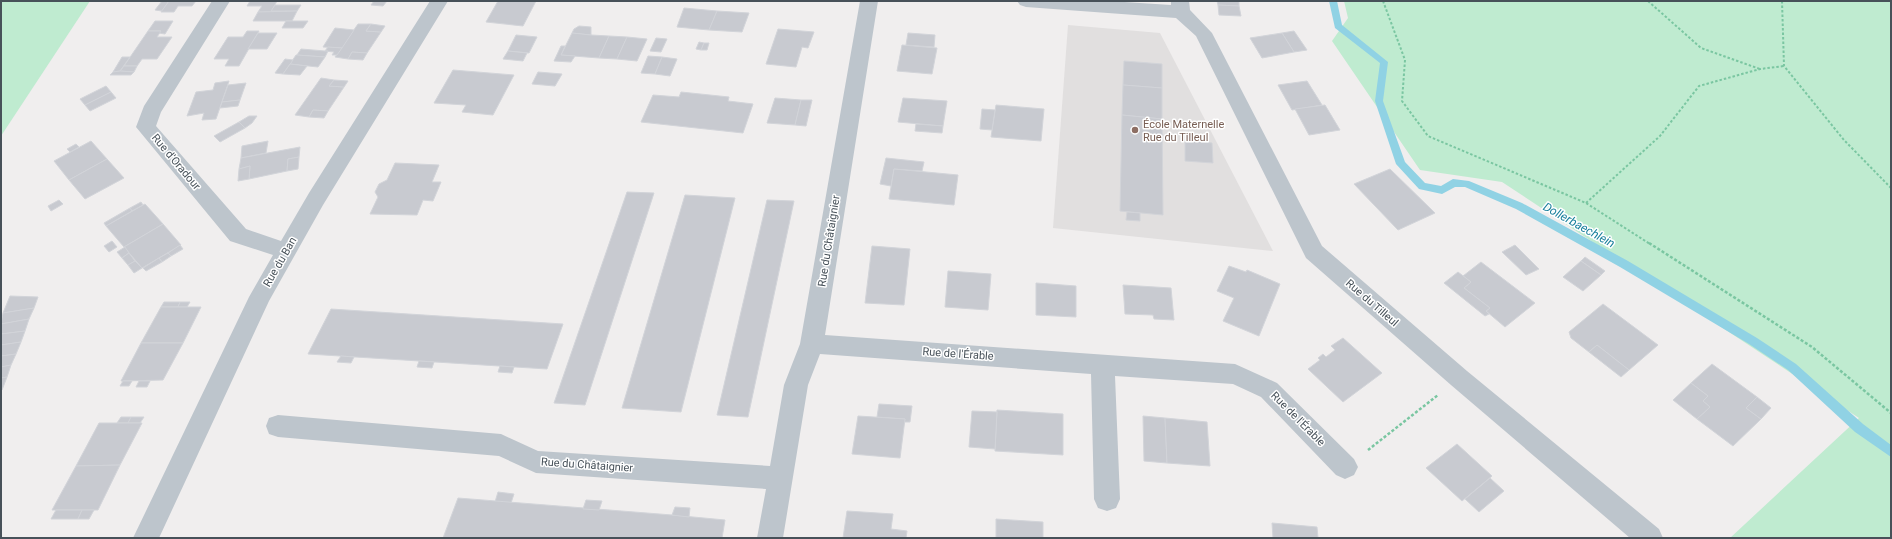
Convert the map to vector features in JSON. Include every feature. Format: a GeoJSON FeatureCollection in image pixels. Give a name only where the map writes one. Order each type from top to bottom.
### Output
{"type":"FeatureCollection","features":[{"type":"Feature","properties":{"kind":"street","name":"Rue d'Oradour"},"geometry":{"type":"LineString","coordinates":[[221,1],[151,111],[146,127],[238,235],[286,251]]}},
{"type":"Feature","properties":{"kind":"street","name":"Rue du Ban"},"geometry":{"type":"LineString","coordinates":[[146,538],[260,296],[316,199],[440,1]]}},
{"type":"Feature","properties":{"kind":"street","name":"Rue du Châtaignier"},"geometry":{"type":"LineString","coordinates":[[770,538],[796,386],[812,344],[869,1]]}},
{"type":"Feature","properties":{"kind":"street"},"geometry":{"type":"LineString","coordinates":[[1026,1],[1181,6]]}},
{"type":"Feature","properties":{"kind":"street","name":"Rue du Tilleul"},"geometry":{"type":"LineString","coordinates":[[1181,6],[1202,33],[1314,252],[1459,378],[1650,538]]}},
{"type":"Feature","properties":{"kind":"street","name":"Rue de l'Érable"},"geometry":{"type":"LineString","coordinates":[[812,344],[1236,374],[1270,390],[1345,467]]}},
{"type":"Feature","properties":{"kind":"street"},"geometry":{"type":"LineString","coordinates":[[1103,365],[1107,499]]}},
{"type":"Feature","properties":{"kind":"street","name":"Rue du Châtaignier"},"geometry":{"type":"LineString","coordinates":[[278,426],[501,445],[536,462],[780,478]]}},
{"type":"Feature","properties":{"kind":"path"},"geometry":{"type":"LineString","coordinates":[[1383,1],[1406,60],[1402,101],[1428,136],[1586,203],[1812,347],[1891,413]]}},
{"type":"Feature","properties":{"kind":"path"},"geometry":{"type":"LineString","coordinates":[[1648,1],[1701,48],[1760,69]]}},
{"type":"Feature","properties":{"kind":"path"},"geometry":{"type":"LineString","coordinates":[[1782,1],[1784,66],[1844,140],[1891,188]]}},
{"type":"Feature","properties":{"kind":"path"},"geometry":{"type":"LineString","coordinates":[[1586,203],[1660,136],[1699,86],[1760,69],[1784,66]]}},
{"type":"Feature","properties":{"kind":"path"},"geometry":{"type":"LineString","coordinates":[[1345,467],[1459,378]]}},
{"type":"Feature","properties":{"kind":"shaded area","name":"École Maternelle Rue du Tilleul"},"geometry":{"type":"Polygon","coordinates":[[[1068,25],[1160,33],[1273,251],[1053,228],[1068,25]]]}},
{"type":"Feature","properties":{"kind":"green space"},"geometry":{"type":"Polygon","coordinates":[[[1,1],[90,1],[1,136],[1,1]]]}},
{"type":"Feature","properties":{"kind":"green space"},"geometry":{"type":"Polygon","coordinates":[[[1344,1],[1891,1],[1891,538],[1730,538],[1859,418],[1502,182],[1420,170],[1332,41],[1348,18],[1344,1]]]}},
{"type":"Feature","properties":{"kind":"building"},"geometry":{"type":"Polygon","coordinates":[[[162,1],[169,1],[162,11],[155,10],[162,1]]]}},
{"type":"Feature","properties":{"kind":"building"},"geometry":{"type":"Polygon","coordinates":[[[169,1],[196,1],[192,6],[178,6],[174,12],[161,12],[169,1]]]}},
{"type":"Feature","properties":{"kind":"building"},"geometry":{"type":"Polygon","coordinates":[[[250,1],[277,1],[271,12],[258,12],[262,6],[247,6],[250,1]]]}},
{"type":"Feature","properties":{"kind":"building"},"geometry":{"type":"Polygon","coordinates":[[[374,1],[387,1],[383,6],[371,5],[374,1]]]}},
{"type":"Feature","properties":{"kind":"building"},"geometry":{"type":"Polygon","coordinates":[[[498,1],[536,1],[523,26],[486,22],[498,1]]]}},
{"type":"Feature","properties":{"kind":"building"},"geometry":{"type":"Polygon","coordinates":[[[1217,1],[1239,1],[1239,6],[1218,5],[1217,1]]]}},
{"type":"Feature","properties":{"kind":"building"},"geometry":{"type":"Polygon","coordinates":[[[275,5],[301,5],[297,11],[271,11],[275,5]]]}},
{"type":"Feature","properties":{"kind":"building"},"geometry":{"type":"Polygon","coordinates":[[[1218,5],[1239,6],[1241,16],[1219,15],[1218,5]]]}},
{"type":"Feature","properties":{"kind":"building"},"geometry":{"type":"Polygon","coordinates":[[[684,8],[717,11],[709,30],[677,27],[684,8]]]}},
{"type":"Feature","properties":{"kind":"building"},"geometry":{"type":"Polygon","coordinates":[[[297,11],[292,21],[253,21],[258,12],[297,11]]]}},
{"type":"Feature","properties":{"kind":"building"},"geometry":{"type":"Polygon","coordinates":[[[717,11],[749,13],[742,32],[709,30],[717,11]]]}},
{"type":"Feature","properties":{"kind":"building"},"geometry":{"type":"Polygon","coordinates":[[[155,21],[173,21],[165,34],[159,33],[161,31],[148,31],[155,21]]]}},
{"type":"Feature","properties":{"kind":"building"},"geometry":{"type":"Polygon","coordinates":[[[286,21],[308,21],[303,28],[282,28],[286,21]]]}},
{"type":"Feature","properties":{"kind":"building"},"geometry":{"type":"Polygon","coordinates":[[[358,24],[371,24],[366,31],[381,32],[367,53],[352,52],[348,59],[335,57],[358,24]]]}},
{"type":"Feature","properties":{"kind":"building"},"geometry":{"type":"Polygon","coordinates":[[[371,24],[385,26],[381,32],[366,31],[371,24]]]}},
{"type":"Feature","properties":{"kind":"building"},"geometry":{"type":"Polygon","coordinates":[[[579,26],[591,27],[591,35],[572,33],[574,29],[579,26]]]}},
{"type":"Feature","properties":{"kind":"building"},"geometry":{"type":"Polygon","coordinates":[[[335,28],[354,30],[342,48],[323,47],[335,28]]]}},
{"type":"Feature","properties":{"kind":"building"},"geometry":{"type":"Polygon","coordinates":[[[778,29],[814,32],[808,48],[802,47],[796,67],[766,64],[778,29]]]}},
{"type":"Feature","properties":{"kind":"building"},"geometry":{"type":"Polygon","coordinates":[[[148,31],[161,31],[157,37],[172,37],[157,59],[142,59],[137,66],[124,66],[148,31]]]}},
{"type":"Feature","properties":{"kind":"building"},"geometry":{"type":"Polygon","coordinates":[[[247,31],[259,31],[239,66],[225,66],[229,59],[214,59],[228,37],[243,37],[247,31]]]}},
{"type":"Feature","properties":{"kind":"building"},"geometry":{"type":"Polygon","coordinates":[[[1294,31],[1307,50],[1294,52],[1282,33],[1294,31]]]}},
{"type":"Feature","properties":{"kind":"building"},"geometry":{"type":"Polygon","coordinates":[[[258,33],[277,33],[267,49],[248,49],[258,33]]]}},
{"type":"Feature","properties":{"kind":"building"},"geometry":{"type":"Polygon","coordinates":[[[572,33],[609,36],[599,58],[561,55],[572,33]]]}},
{"type":"Feature","properties":{"kind":"building"},"geometry":{"type":"Polygon","coordinates":[[[908,33],[935,35],[934,47],[906,45],[908,33]]]}},
{"type":"Feature","properties":{"kind":"building"},"geometry":{"type":"Polygon","coordinates":[[[1282,33],[1294,52],[1262,58],[1250,38],[1282,33]]]}},
{"type":"Feature","properties":{"kind":"building"},"geometry":{"type":"Polygon","coordinates":[[[516,35],[537,37],[529,53],[508,51],[516,35]]]}},
{"type":"Feature","properties":{"kind":"building"},"geometry":{"type":"Polygon","coordinates":[[[609,36],[627,37],[617,59],[599,58],[609,36]]]}},
{"type":"Feature","properties":{"kind":"building"},"geometry":{"type":"Polygon","coordinates":[[[627,37],[647,39],[637,61],[617,59],[627,37]]]}},
{"type":"Feature","properties":{"kind":"building"},"geometry":{"type":"Polygon","coordinates":[[[656,38],[667,39],[661,52],[650,51],[656,38]]]}},
{"type":"Feature","properties":{"kind":"building"},"geometry":{"type":"Polygon","coordinates":[[[699,42],[704,43],[701,50],[696,49],[699,42]]]}},
{"type":"Feature","properties":{"kind":"building"},"geometry":{"type":"Polygon","coordinates":[[[704,43],[709,43],[707,50],[701,50],[704,43]]]}},
{"type":"Feature","properties":{"kind":"building"},"geometry":{"type":"Polygon","coordinates":[[[902,45],[937,48],[932,74],[897,71],[902,45]]]}},
{"type":"Feature","properties":{"kind":"building"},"geometry":{"type":"Polygon","coordinates":[[[561,46],[565,46],[561,55],[575,56],[571,62],[554,61],[561,46]]]}},
{"type":"Feature","properties":{"kind":"building"},"geometry":{"type":"Polygon","coordinates":[[[328,47],[342,48],[337,55],[332,55],[334,52],[325,51],[328,47]]]}},
{"type":"Feature","properties":{"kind":"building"},"geometry":{"type":"Polygon","coordinates":[[[301,49],[328,51],[325,57],[297,55],[301,49]]]}},
{"type":"Feature","properties":{"kind":"building"},"geometry":{"type":"Polygon","coordinates":[[[508,51],[527,53],[523,61],[503,59],[508,51]]]}},
{"type":"Feature","properties":{"kind":"building"},"geometry":{"type":"Polygon","coordinates":[[[352,52],[367,53],[363,60],[348,59],[352,52]]]}},
{"type":"Feature","properties":{"kind":"building"},"geometry":{"type":"Polygon","coordinates":[[[296,55],[325,57],[318,67],[290,64],[296,55]]]}},
{"type":"Feature","properties":{"kind":"building"},"geometry":{"type":"Polygon","coordinates":[[[648,56],[662,57],[655,74],[641,73],[648,56]]]}},
{"type":"Feature","properties":{"kind":"building"},"geometry":{"type":"Polygon","coordinates":[[[122,57],[130,57],[120,71],[113,72],[122,57]]]}},
{"type":"Feature","properties":{"kind":"building"},"geometry":{"type":"Polygon","coordinates":[[[662,57],[677,59],[670,76],[655,74],[662,57]]]}},
{"type":"Feature","properties":{"kind":"building"},"geometry":{"type":"Polygon","coordinates":[[[285,59],[293,60],[283,74],[275,73],[285,59]]]}},
{"type":"Feature","properties":{"kind":"building"},"geometry":{"type":"Polygon","coordinates":[[[1124,61],[1162,64],[1162,88],[1123,85],[1124,61]]]}},
{"type":"Feature","properties":{"kind":"building"},"geometry":{"type":"Polygon","coordinates":[[[290,64],[307,66],[300,75],[283,74],[290,64]]]}},
{"type":"Feature","properties":{"kind":"building"},"geometry":{"type":"Polygon","coordinates":[[[124,66],[137,66],[134,72],[120,71],[124,66]]]}},
{"type":"Feature","properties":{"kind":"building"},"geometry":{"type":"Polygon","coordinates":[[[453,70],[514,75],[493,115],[462,112],[466,105],[434,103],[453,70]]]}},
{"type":"Feature","properties":{"kind":"building"},"geometry":{"type":"Polygon","coordinates":[[[113,72],[134,72],[131,75],[110,75],[113,72]]]}},
{"type":"Feature","properties":{"kind":"building"},"geometry":{"type":"Polygon","coordinates":[[[538,72],[562,74],[555,86],[532,84],[538,72]]]}},
{"type":"Feature","properties":{"kind":"building"},"geometry":{"type":"Polygon","coordinates":[[[321,78],[334,80],[329,86],[344,87],[328,111],[313,110],[309,117],[295,115],[321,78]]]}},
{"type":"Feature","properties":{"kind":"building"},"geometry":{"type":"Polygon","coordinates":[[[334,80],[348,81],[344,87],[329,86],[334,80]]]}},
{"type":"Feature","properties":{"kind":"building"},"geometry":{"type":"Polygon","coordinates":[[[229,81],[216,119],[202,120],[204,113],[187,116],[196,92],[213,90],[215,83],[229,81]]]}},
{"type":"Feature","properties":{"kind":"building"},"geometry":{"type":"Polygon","coordinates":[[[1307,81],[1322,105],[1292,110],[1278,85],[1307,81]]]}},
{"type":"Feature","properties":{"kind":"building"},"geometry":{"type":"Polygon","coordinates":[[[246,83],[240,100],[222,102],[228,85],[246,83]]]}},
{"type":"Feature","properties":{"kind":"building"},"geometry":{"type":"Polygon","coordinates":[[[1123,85],[1162,88],[1162,119],[1122,115],[1123,85]]]}},
{"type":"Feature","properties":{"kind":"building"},"geometry":{"type":"Polygon","coordinates":[[[106,86],[111,92],[85,105],[80,99],[106,86]]]}},
{"type":"Feature","properties":{"kind":"building"},"geometry":{"type":"Polygon","coordinates":[[[111,92],[116,98],[90,111],[85,105],[111,92]]]}},
{"type":"Feature","properties":{"kind":"building"},"geometry":{"type":"Polygon","coordinates":[[[681,92],[729,97],[728,101],[753,104],[743,133],[641,122],[653,95],[679,97],[681,92]]]}},
{"type":"Feature","properties":{"kind":"building"},"geometry":{"type":"Polygon","coordinates":[[[775,98],[801,100],[795,125],[767,123],[775,98]]]}},
{"type":"Feature","properties":{"kind":"building"},"geometry":{"type":"Polygon","coordinates":[[[903,98],[947,101],[943,126],[898,122],[903,98]]]}},
{"type":"Feature","properties":{"kind":"building"},"geometry":{"type":"Polygon","coordinates":[[[240,100],[238,106],[220,108],[222,102],[240,100]]]}},
{"type":"Feature","properties":{"kind":"building"},"geometry":{"type":"Polygon","coordinates":[[[801,100],[812,100],[806,126],[795,125],[801,100]]]}},
{"type":"Feature","properties":{"kind":"building"},"geometry":{"type":"Polygon","coordinates":[[[996,105],[1044,109],[1041,141],[991,137],[996,105]]]}},
{"type":"Feature","properties":{"kind":"building"},"geometry":{"type":"Polygon","coordinates":[[[1325,105],[1340,130],[1309,135],[1295,109],[1325,105]]]}},
{"type":"Feature","properties":{"kind":"building"},"geometry":{"type":"Polygon","coordinates":[[[982,109],[995,110],[992,130],[980,129],[982,109]]]}},
{"type":"Feature","properties":{"kind":"building"},"geometry":{"type":"Polygon","coordinates":[[[313,110],[328,111],[324,118],[309,117],[313,110]]]}},
{"type":"Feature","properties":{"kind":"building"},"geometry":{"type":"Polygon","coordinates":[[[1122,115],[1162,119],[1163,215],[1120,211],[1122,115]]]}},
{"type":"Feature","properties":{"kind":"building"},"geometry":{"type":"Polygon","coordinates":[[[249,116],[257,116],[252,123],[245,128],[239,122],[249,116]]]}},
{"type":"Feature","properties":{"kind":"building"},"geometry":{"type":"Polygon","coordinates":[[[239,122],[245,128],[220,142],[214,136],[239,122]]]}},
{"type":"Feature","properties":{"kind":"building"},"geometry":{"type":"Polygon","coordinates":[[[916,124],[943,126],[942,133],[915,131],[916,124]]]}},
{"type":"Feature","properties":{"kind":"building"},"geometry":{"type":"Polygon","coordinates":[[[1185,140],[1212,143],[1213,163],[1185,161],[1185,140]]]}},
{"type":"Feature","properties":{"kind":"building"},"geometry":{"type":"Polygon","coordinates":[[[91,141],[107,159],[69,180],[54,161],[91,141]]]}},
{"type":"Feature","properties":{"kind":"building"},"geometry":{"type":"Polygon","coordinates":[[[268,141],[266,153],[241,158],[242,146],[268,141]]]}},
{"type":"Feature","properties":{"kind":"building"},"geometry":{"type":"Polygon","coordinates":[[[76,144],[79,147],[70,152],[67,149],[76,144]]]}},
{"type":"Feature","properties":{"kind":"building"},"geometry":{"type":"Polygon","coordinates":[[[300,147],[299,157],[288,159],[287,171],[249,179],[250,166],[239,169],[241,158],[300,147]]]}},
{"type":"Feature","properties":{"kind":"building"},"geometry":{"type":"Polygon","coordinates":[[[299,157],[298,169],[287,171],[288,159],[299,157]]]}},
{"type":"Feature","properties":{"kind":"building"},"geometry":{"type":"Polygon","coordinates":[[[886,158],[924,162],[922,171],[894,169],[891,186],[880,184],[886,158]]]}},
{"type":"Feature","properties":{"kind":"building"},"geometry":{"type":"Polygon","coordinates":[[[107,159],[124,178],[85,199],[69,180],[107,159]]]}},
{"type":"Feature","properties":{"kind":"building"},"geometry":{"type":"Polygon","coordinates":[[[395,163],[439,165],[432,182],[441,182],[433,201],[423,200],[417,215],[370,214],[378,197],[375,192],[379,184],[387,180],[395,163]]]}},
{"type":"Feature","properties":{"kind":"building"},"geometry":{"type":"Polygon","coordinates":[[[250,166],[249,179],[238,181],[239,169],[250,166]]]}},
{"type":"Feature","properties":{"kind":"building"},"geometry":{"type":"Polygon","coordinates":[[[894,169],[958,175],[954,205],[889,199],[894,169]]]}},
{"type":"Feature","properties":{"kind":"building"},"geometry":{"type":"Polygon","coordinates":[[[1390,169],[1435,213],[1398,230],[1354,184],[1390,169]]]}},
{"type":"Feature","properties":{"kind":"building"},"geometry":{"type":"Polygon","coordinates":[[[627,192],[654,193],[585,405],[554,403],[627,192]]]}},
{"type":"Feature","properties":{"kind":"building"},"geometry":{"type":"Polygon","coordinates":[[[685,195],[735,198],[681,412],[622,408],[685,195]]]}},
{"type":"Feature","properties":{"kind":"building"},"geometry":{"type":"Polygon","coordinates":[[[59,200],[63,204],[51,211],[48,206],[59,200]]]}},
{"type":"Feature","properties":{"kind":"building"},"geometry":{"type":"Polygon","coordinates":[[[767,200],[794,201],[748,417],[717,415],[767,200]]]}},
{"type":"Feature","properties":{"kind":"building"},"geometry":{"type":"Polygon","coordinates":[[[141,202],[143,205],[132,211],[130,208],[141,202]]]}},
{"type":"Feature","properties":{"kind":"building"},"geometry":{"type":"Polygon","coordinates":[[[145,204],[163,224],[124,247],[106,226],[145,204]]]}},
{"type":"Feature","properties":{"kind":"building"},"geometry":{"type":"Polygon","coordinates":[[[130,208],[132,211],[106,226],[104,223],[130,208]]]}},
{"type":"Feature","properties":{"kind":"building"},"geometry":{"type":"Polygon","coordinates":[[[1127,212],[1140,213],[1140,221],[1126,220],[1127,212]]]}},
{"type":"Feature","properties":{"kind":"building"},"geometry":{"type":"Polygon","coordinates":[[[163,224],[181,245],[142,268],[124,247],[163,224]]]}},
{"type":"Feature","properties":{"kind":"building"},"geometry":{"type":"Polygon","coordinates":[[[112,241],[117,247],[109,252],[104,246],[112,241]]]}},
{"type":"Feature","properties":{"kind":"building"},"geometry":{"type":"Polygon","coordinates":[[[180,245],[183,249],[171,256],[168,253],[180,245]]]}},
{"type":"Feature","properties":{"kind":"building"},"geometry":{"type":"Polygon","coordinates":[[[1515,245],[1539,269],[1526,275],[1502,252],[1515,245]]]}},
{"type":"Feature","properties":{"kind":"building"},"geometry":{"type":"Polygon","coordinates":[[[872,246],[910,249],[904,305],[865,303],[872,246]]]}},
{"type":"Feature","properties":{"kind":"building"},"geometry":{"type":"Polygon","coordinates":[[[125,247],[129,253],[122,258],[117,252],[125,247]]]}},
{"type":"Feature","properties":{"kind":"building"},"geometry":{"type":"Polygon","coordinates":[[[129,253],[135,261],[128,265],[122,258],[129,253]]]}},
{"type":"Feature","properties":{"kind":"building"},"geometry":{"type":"Polygon","coordinates":[[[168,253],[171,256],[162,262],[159,258],[168,253]]]}},
{"type":"Feature","properties":{"kind":"building"},"geometry":{"type":"Polygon","coordinates":[[[1585,257],[1605,271],[1601,275],[1581,261],[1585,257]]]}},
{"type":"Feature","properties":{"kind":"building"},"geometry":{"type":"Polygon","coordinates":[[[159,258],[162,262],[146,271],[143,268],[159,258]]]}},
{"type":"Feature","properties":{"kind":"building"},"geometry":{"type":"Polygon","coordinates":[[[135,261],[142,268],[134,273],[128,265],[135,261]]]}},
{"type":"Feature","properties":{"kind":"building"},"geometry":{"type":"Polygon","coordinates":[[[1581,261],[1601,275],[1583,291],[1563,277],[1581,261]]]}},
{"type":"Feature","properties":{"kind":"building"},"geometry":{"type":"Polygon","coordinates":[[[1481,262],[1535,303],[1505,327],[1486,311],[1490,308],[1464,288],[1471,282],[1463,276],[1481,262]]]}},
{"type":"Feature","properties":{"kind":"building"},"geometry":{"type":"Polygon","coordinates":[[[1229,266],[1246,272],[1247,270],[1280,284],[1259,336],[1223,321],[1234,298],[1217,291],[1229,266]]]}},
{"type":"Feature","properties":{"kind":"building"},"geometry":{"type":"Polygon","coordinates":[[[948,271],[991,274],[988,310],[945,307],[948,271]]]}},
{"type":"Feature","properties":{"kind":"building"},"geometry":{"type":"Polygon","coordinates":[[[1458,272],[1471,282],[1464,288],[1490,308],[1486,311],[1489,314],[1485,316],[1444,283],[1458,272]]]}},
{"type":"Feature","properties":{"kind":"building"},"geometry":{"type":"Polygon","coordinates":[[[1036,283],[1076,286],[1076,317],[1036,315],[1036,283]]]}},
{"type":"Feature","properties":{"kind":"building"},"geometry":{"type":"Polygon","coordinates":[[[1123,285],[1171,288],[1174,320],[1154,319],[1153,315],[1125,314],[1123,285]]]}},
{"type":"Feature","properties":{"kind":"building"},"geometry":{"type":"Polygon","coordinates":[[[10,296],[38,297],[34,308],[3,313],[10,296]]]}},
{"type":"Feature","properties":{"kind":"building"},"geometry":{"type":"Polygon","coordinates":[[[164,302],[180,302],[178,307],[161,307],[164,302]]]}},
{"type":"Feature","properties":{"kind":"building"},"geometry":{"type":"Polygon","coordinates":[[[180,302],[190,302],[187,307],[178,307],[180,302]]]}},
{"type":"Feature","properties":{"kind":"building"},"geometry":{"type":"Polygon","coordinates":[[[1603,304],[1658,345],[1629,370],[1597,345],[1589,352],[1571,338],[1569,332],[1603,304]]]}},
{"type":"Feature","properties":{"kind":"building"},"geometry":{"type":"Polygon","coordinates":[[[161,307],[201,307],[183,343],[141,343],[161,307]]]}},
{"type":"Feature","properties":{"kind":"building"},"geometry":{"type":"Polygon","coordinates":[[[34,308],[29,319],[1,324],[3,313],[34,308]]]}},
{"type":"Feature","properties":{"kind":"building"},"geometry":{"type":"Polygon","coordinates":[[[331,309],[563,324],[547,369],[308,354],[331,309]]]}},
{"type":"Feature","properties":{"kind":"building"},"geometry":{"type":"Polygon","coordinates":[[[29,319],[25,331],[1,334],[1,324],[29,319]]]}},
{"type":"Feature","properties":{"kind":"building"},"geometry":{"type":"Polygon","coordinates":[[[25,331],[21,342],[1,345],[1,334],[25,331]]]}},
{"type":"Feature","properties":{"kind":"building"},"geometry":{"type":"Polygon","coordinates":[[[1343,338],[1382,373],[1343,402],[1308,369],[1320,360],[1318,358],[1323,354],[1326,357],[1335,350],[1331,346],[1343,338]]]}},
{"type":"Feature","properties":{"kind":"building"},"geometry":{"type":"Polygon","coordinates":[[[21,342],[16,354],[1,356],[1,345],[21,342]]]}},
{"type":"Feature","properties":{"kind":"building"},"geometry":{"type":"Polygon","coordinates":[[[141,343],[183,343],[163,380],[121,381],[141,343]]]}},
{"type":"Feature","properties":{"kind":"building"},"geometry":{"type":"Polygon","coordinates":[[[1597,345],[1629,370],[1621,377],[1589,352],[1597,345]]]}},
{"type":"Feature","properties":{"kind":"building"},"geometry":{"type":"Polygon","coordinates":[[[16,354],[11,365],[1,367],[1,356],[16,354]]]}},
{"type":"Feature","properties":{"kind":"building"},"geometry":{"type":"Polygon","coordinates":[[[341,356],[354,357],[351,363],[337,362],[341,356]]]}},
{"type":"Feature","properties":{"kind":"building"},"geometry":{"type":"Polygon","coordinates":[[[419,361],[434,362],[432,368],[417,367],[419,361]]]}},
{"type":"Feature","properties":{"kind":"building"},"geometry":{"type":"Polygon","coordinates":[[[1712,364],[1757,397],[1746,408],[1761,419],[1733,446],[1697,419],[1710,407],[1703,401],[1708,396],[1691,383],[1712,364]]]}},
{"type":"Feature","properties":{"kind":"building"},"geometry":{"type":"Polygon","coordinates":[[[11,365],[7,377],[1,378],[1,367],[11,365]]]}},
{"type":"Feature","properties":{"kind":"building"},"geometry":{"type":"Polygon","coordinates":[[[500,366],[514,367],[512,373],[498,372],[500,366]]]}},
{"type":"Feature","properties":{"kind":"building"},"geometry":{"type":"Polygon","coordinates":[[[7,377],[2,390],[1,390],[1,378],[7,377]]]}},
{"type":"Feature","properties":{"kind":"building"},"geometry":{"type":"Polygon","coordinates":[[[123,381],[132,381],[129,386],[120,386],[123,381]]]}},
{"type":"Feature","properties":{"kind":"building"},"geometry":{"type":"Polygon","coordinates":[[[139,381],[150,381],[147,387],[136,387],[139,381]]]}},
{"type":"Feature","properties":{"kind":"building"},"geometry":{"type":"Polygon","coordinates":[[[1691,383],[1708,396],[1703,401],[1710,407],[1697,419],[1673,400],[1691,383]]]}},
{"type":"Feature","properties":{"kind":"building"},"geometry":{"type":"Polygon","coordinates":[[[1757,397],[1771,408],[1761,419],[1746,408],[1757,397]]]}},
{"type":"Feature","properties":{"kind":"building"},"geometry":{"type":"Polygon","coordinates":[[[879,404],[912,406],[910,422],[904,422],[905,419],[877,417],[879,404]]]}},
{"type":"Feature","properties":{"kind":"building"},"geometry":{"type":"Polygon","coordinates":[[[997,410],[1063,414],[1063,455],[995,451],[997,410]]]}},
{"type":"Feature","properties":{"kind":"building"},"geometry":{"type":"Polygon","coordinates":[[[972,411],[997,412],[995,449],[969,447],[972,411]]]}},
{"type":"Feature","properties":{"kind":"building"},"geometry":{"type":"Polygon","coordinates":[[[858,416],[905,419],[900,458],[852,454],[858,416]]]}},
{"type":"Feature","properties":{"kind":"building"},"geometry":{"type":"Polygon","coordinates":[[[1143,416],[1165,418],[1167,463],[1144,461],[1143,416]]]}},
{"type":"Feature","properties":{"kind":"building"},"geometry":{"type":"Polygon","coordinates":[[[121,417],[131,417],[128,423],[117,423],[121,417]]]}},
{"type":"Feature","properties":{"kind":"building"},"geometry":{"type":"Polygon","coordinates":[[[131,417],[144,417],[140,423],[128,423],[131,417]]]}},
{"type":"Feature","properties":{"kind":"building"},"geometry":{"type":"Polygon","coordinates":[[[1165,418],[1207,422],[1210,466],[1167,463],[1165,418]]]}},
{"type":"Feature","properties":{"kind":"building"},"geometry":{"type":"Polygon","coordinates":[[[99,423],[142,423],[120,465],[76,466],[99,423]]]}},
{"type":"Feature","properties":{"kind":"building"},"geometry":{"type":"Polygon","coordinates":[[[1457,444],[1492,476],[1462,501],[1426,468],[1457,444]]]}},
{"type":"Feature","properties":{"kind":"building"},"geometry":{"type":"Polygon","coordinates":[[[120,465],[98,510],[52,510],[76,466],[120,465]]]}},
{"type":"Feature","properties":{"kind":"building"},"geometry":{"type":"Polygon","coordinates":[[[1490,478],[1504,491],[1479,512],[1465,499],[1490,478]]]}},
{"type":"Feature","properties":{"kind":"building"},"geometry":{"type":"Polygon","coordinates":[[[498,492],[514,494],[511,503],[495,502],[498,492]]]}},
{"type":"Feature","properties":{"kind":"building"},"geometry":{"type":"Polygon","coordinates":[[[458,498],[725,520],[722,538],[443,538],[458,498]]]}},
{"type":"Feature","properties":{"kind":"building"},"geometry":{"type":"Polygon","coordinates":[[[586,500],[602,501],[599,510],[583,509],[586,500]]]}},
{"type":"Feature","properties":{"kind":"building"},"geometry":{"type":"Polygon","coordinates":[[[675,507],[690,508],[689,517],[672,515],[675,507]]]}},
{"type":"Feature","properties":{"kind":"building"},"geometry":{"type":"Polygon","coordinates":[[[56,510],[82,510],[78,519],[51,519],[56,510]]]}},
{"type":"Feature","properties":{"kind":"building"},"geometry":{"type":"Polygon","coordinates":[[[82,510],[94,510],[89,519],[78,519],[82,510]]]}},
{"type":"Feature","properties":{"kind":"building"},"geometry":{"type":"Polygon","coordinates":[[[847,511],[893,514],[891,529],[907,531],[906,538],[843,538],[847,511]]]}},
{"type":"Feature","properties":{"kind":"building"},"geometry":{"type":"Polygon","coordinates":[[[996,519],[1043,522],[1043,538],[996,538],[996,519]]]}},
{"type":"Feature","properties":{"kind":"building"},"geometry":{"type":"Polygon","coordinates":[[[1272,523],[1317,527],[1318,538],[1273,538],[1272,523]]]}},
{"type":"Feature","properties":{"kind":"waterway","name":"Dollerbaechlein"},"geometry":{"type":"LineString","coordinates":[[1333,1],[1338,26],[1384,62],[1379,101],[1401,164],[1422,186],[1442,190],[1453,183],[1466,184],[1519,206],[1624,264],[1753,341],[1792,367],[1859,428],[1891,452]]}},
{"type":"Feature","properties":{"kind":"place","name":"École Maternelle Rue du Tilleul"},"geometry":{"type":"Point","coordinates":[1135,130]}}]}
